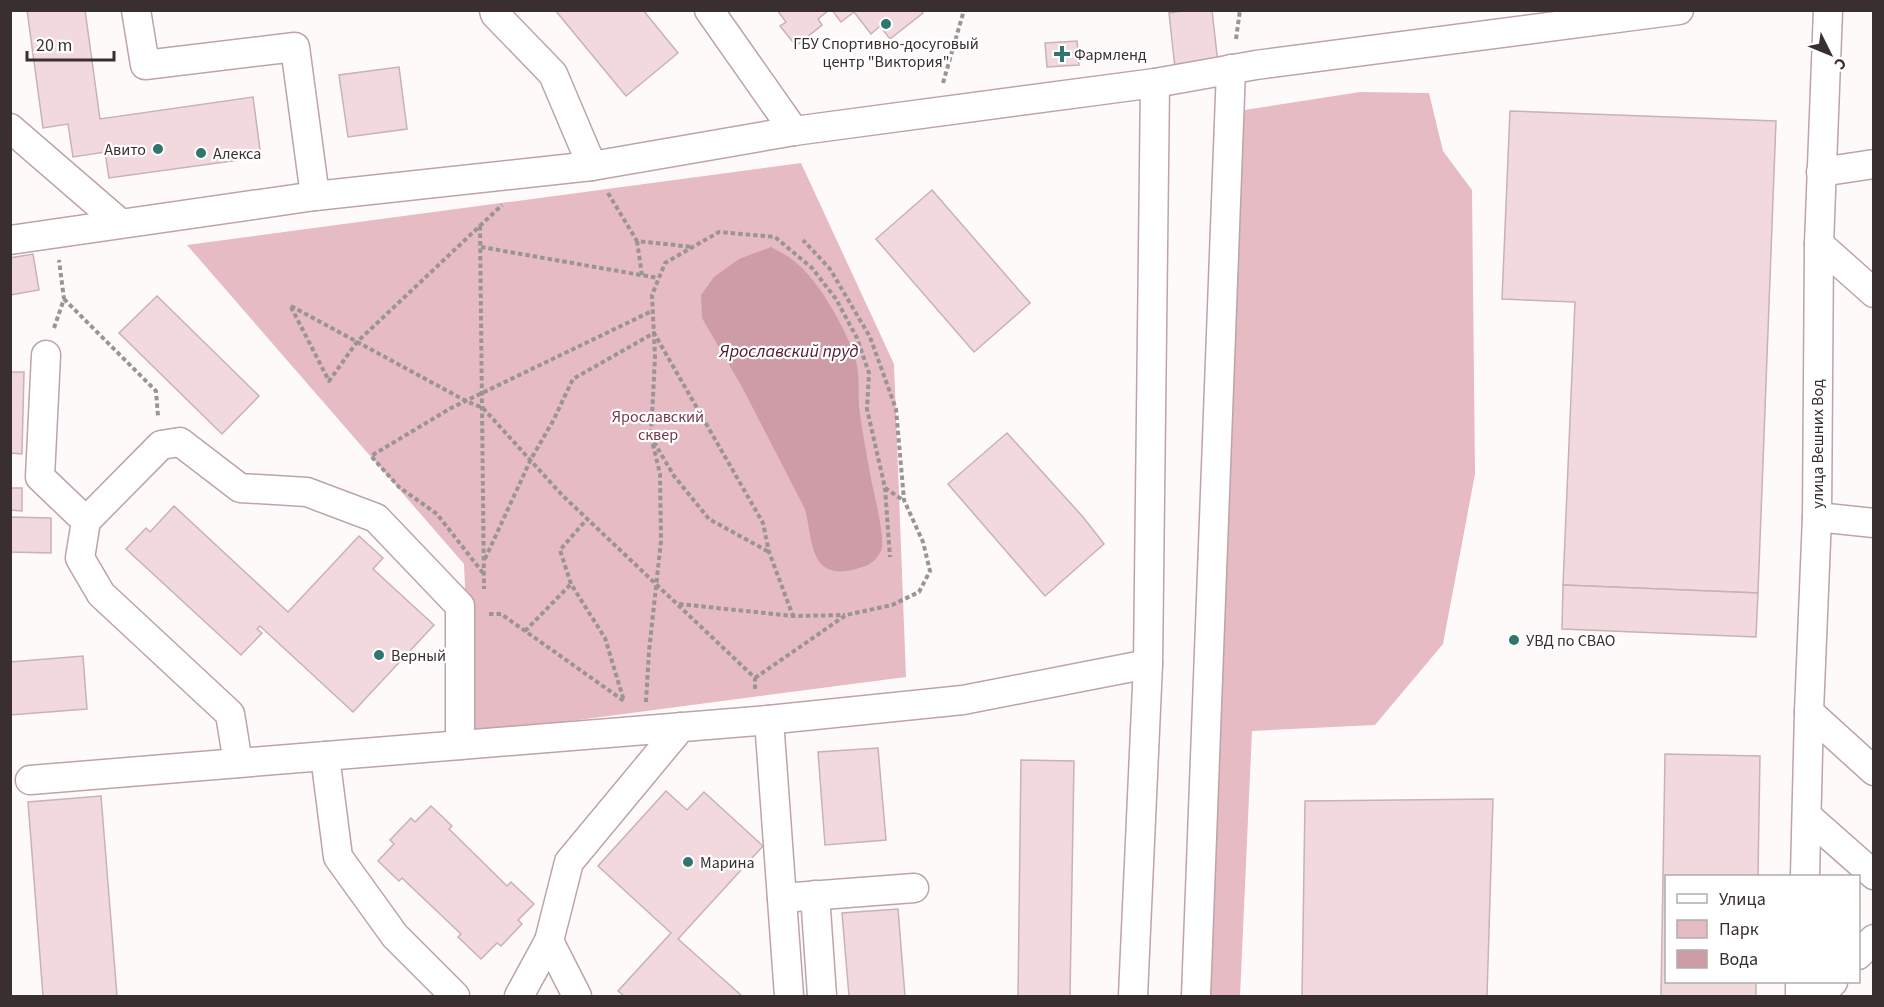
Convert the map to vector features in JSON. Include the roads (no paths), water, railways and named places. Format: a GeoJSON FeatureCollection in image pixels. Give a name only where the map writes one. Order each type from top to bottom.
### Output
{"type":"FeatureCollection","features":[{"type":"Feature","properties":{"kind":"street"},"geometry":{"type":"LineString","coordinates":[[136,10],[145,65],[295,47],[315,196]]}},
{"type":"Feature","properties":{"kind":"street"},"geometry":{"type":"LineString","coordinates":[[494,10],[495,14],[553,74],[592,166]]}},
{"type":"Feature","properties":{"kind":"street"},"geometry":{"type":"LineString","coordinates":[[709,10],[794,131]]}},
{"type":"Feature","properties":{"kind":"street"},"geometry":{"type":"LineString","coordinates":[[10,240],[315,196],[592,166],[794,131],[1155,83],[1231,69],[1679,10]]}},
{"type":"Feature","properties":{"kind":"street","name":"улица Вешних Вод"},"geometry":{"type":"LineString","coordinates":[[1805,875],[1817,517],[1818,243],[1828,10]]}},
{"type":"Feature","properties":{"kind":"street"},"geometry":{"type":"LineString","coordinates":[[1196,996],[1231,69]]}},
{"type":"Feature","properties":{"kind":"street"},"geometry":{"type":"LineString","coordinates":[[1133,996],[1148,663],[1155,83]]}},
{"type":"Feature","properties":{"kind":"street"},"geometry":{"type":"LineString","coordinates":[[10,128],[120,223]]}},
{"type":"Feature","properties":{"kind":"street"},"geometry":{"type":"LineString","coordinates":[[1821,172],[1874,164]]}},
{"type":"Feature","properties":{"kind":"street"},"geometry":{"type":"LineString","coordinates":[[1818,243],[1874,293]]}},
{"type":"Feature","properties":{"kind":"street"},"geometry":{"type":"LineString","coordinates":[[46,355],[40,477],[86,521]]}},
{"type":"Feature","properties":{"kind":"street"},"geometry":{"type":"LineString","coordinates":[[238,763],[230,714],[101,594],[81,558],[86,521],[161,445],[180,442],[240,488],[307,492],[376,518],[460,606],[460,745]]}},
{"type":"Feature","properties":{"kind":"street"},"geometry":{"type":"LineString","coordinates":[[1817,517],[1874,523]]}},
{"type":"Feature","properties":{"kind":"street"},"geometry":{"type":"LineString","coordinates":[[30,780],[763,720],[963,700],[1148,663]]}},
{"type":"Feature","properties":{"kind":"street"},"geometry":{"type":"LineString","coordinates":[[1809,712],[1874,771]]}},
{"type":"Feature","properties":{"kind":"street"},"geometry":{"type":"LineString","coordinates":[[763,720],[782,898],[789,996]]}},
{"type":"Feature","properties":{"kind":"street"},"geometry":{"type":"LineString","coordinates":[[519,996],[549,940],[569,862],[681,727]]}},
{"type":"Feature","properties":{"kind":"street"},"geometry":{"type":"LineString","coordinates":[[325,756],[338,857],[395,936],[455,996]]}},
{"type":"Feature","properties":{"kind":"street"},"geometry":{"type":"LineString","coordinates":[[1808,816],[1874,875]]}},
{"type":"Feature","properties":{"kind":"street"},"geometry":{"type":"LineString","coordinates":[[782,898],[914,888]]}},
{"type":"Feature","properties":{"kind":"street"},"geometry":{"type":"LineString","coordinates":[[815,895],[822,996]]}},
{"type":"Feature","properties":{"kind":"street"},"geometry":{"type":"LineString","coordinates":[[1860,953],[1874,939]]}},
{"type":"Feature","properties":{"kind":"street"},"geometry":{"type":"LineString","coordinates":[[549,940],[577,996]]}},
{"type":"Feature","properties":{"kind":"street"},"geometry":{"type":"LineString","coordinates":[[1819,996],[1831,983]]}},
{"type":"Feature","properties":{"kind":"water","name":"Ярославский пруд"},"geometry":{"type":"Polygon","coordinates":[[[771,247],[804,270],[822,293],[846,336],[856,361],[860,416],[879,516],[882,545],[879,555],[873,561],[856,569],[841,571],[829,569],[821,564],[816,556],[805,509],[742,387],[702,318],[701,295],[714,277],[739,259],[771,247]]]}},
{"type":"Feature","properties":{"kind":"place","name":"ГБУ Спортивно-досуговый центр \"Виктория\""},"geometry":{"type":"Point","coordinates":[886,24]}},
{"type":"Feature","properties":{"kind":"place","name":"Фармленд"},"geometry":{"type":"Point","coordinates":[1062,54]}},
{"type":"Feature","properties":{"kind":"place","name":"Авито"},"geometry":{"type":"Point","coordinates":[158,149]}},
{"type":"Feature","properties":{"kind":"place","name":"Алекса"},"geometry":{"type":"Point","coordinates":[201,153]}},
{"type":"Feature","properties":{"kind":"place","name":"УВД по СВАО"},"geometry":{"type":"Point","coordinates":[1514,640]}},
{"type":"Feature","properties":{"kind":"place","name":"Верный"},"geometry":{"type":"Point","coordinates":[379,655]}},
{"type":"Feature","properties":{"kind":"place","name":"Марина"},"geometry":{"type":"Point","coordinates":[688,862]}},
{"type":"Feature","properties":{"kind":"park label","name":"Ярославский сквер"},"geometry":{"type":"Point","coordinates":[658,425]}}]}
